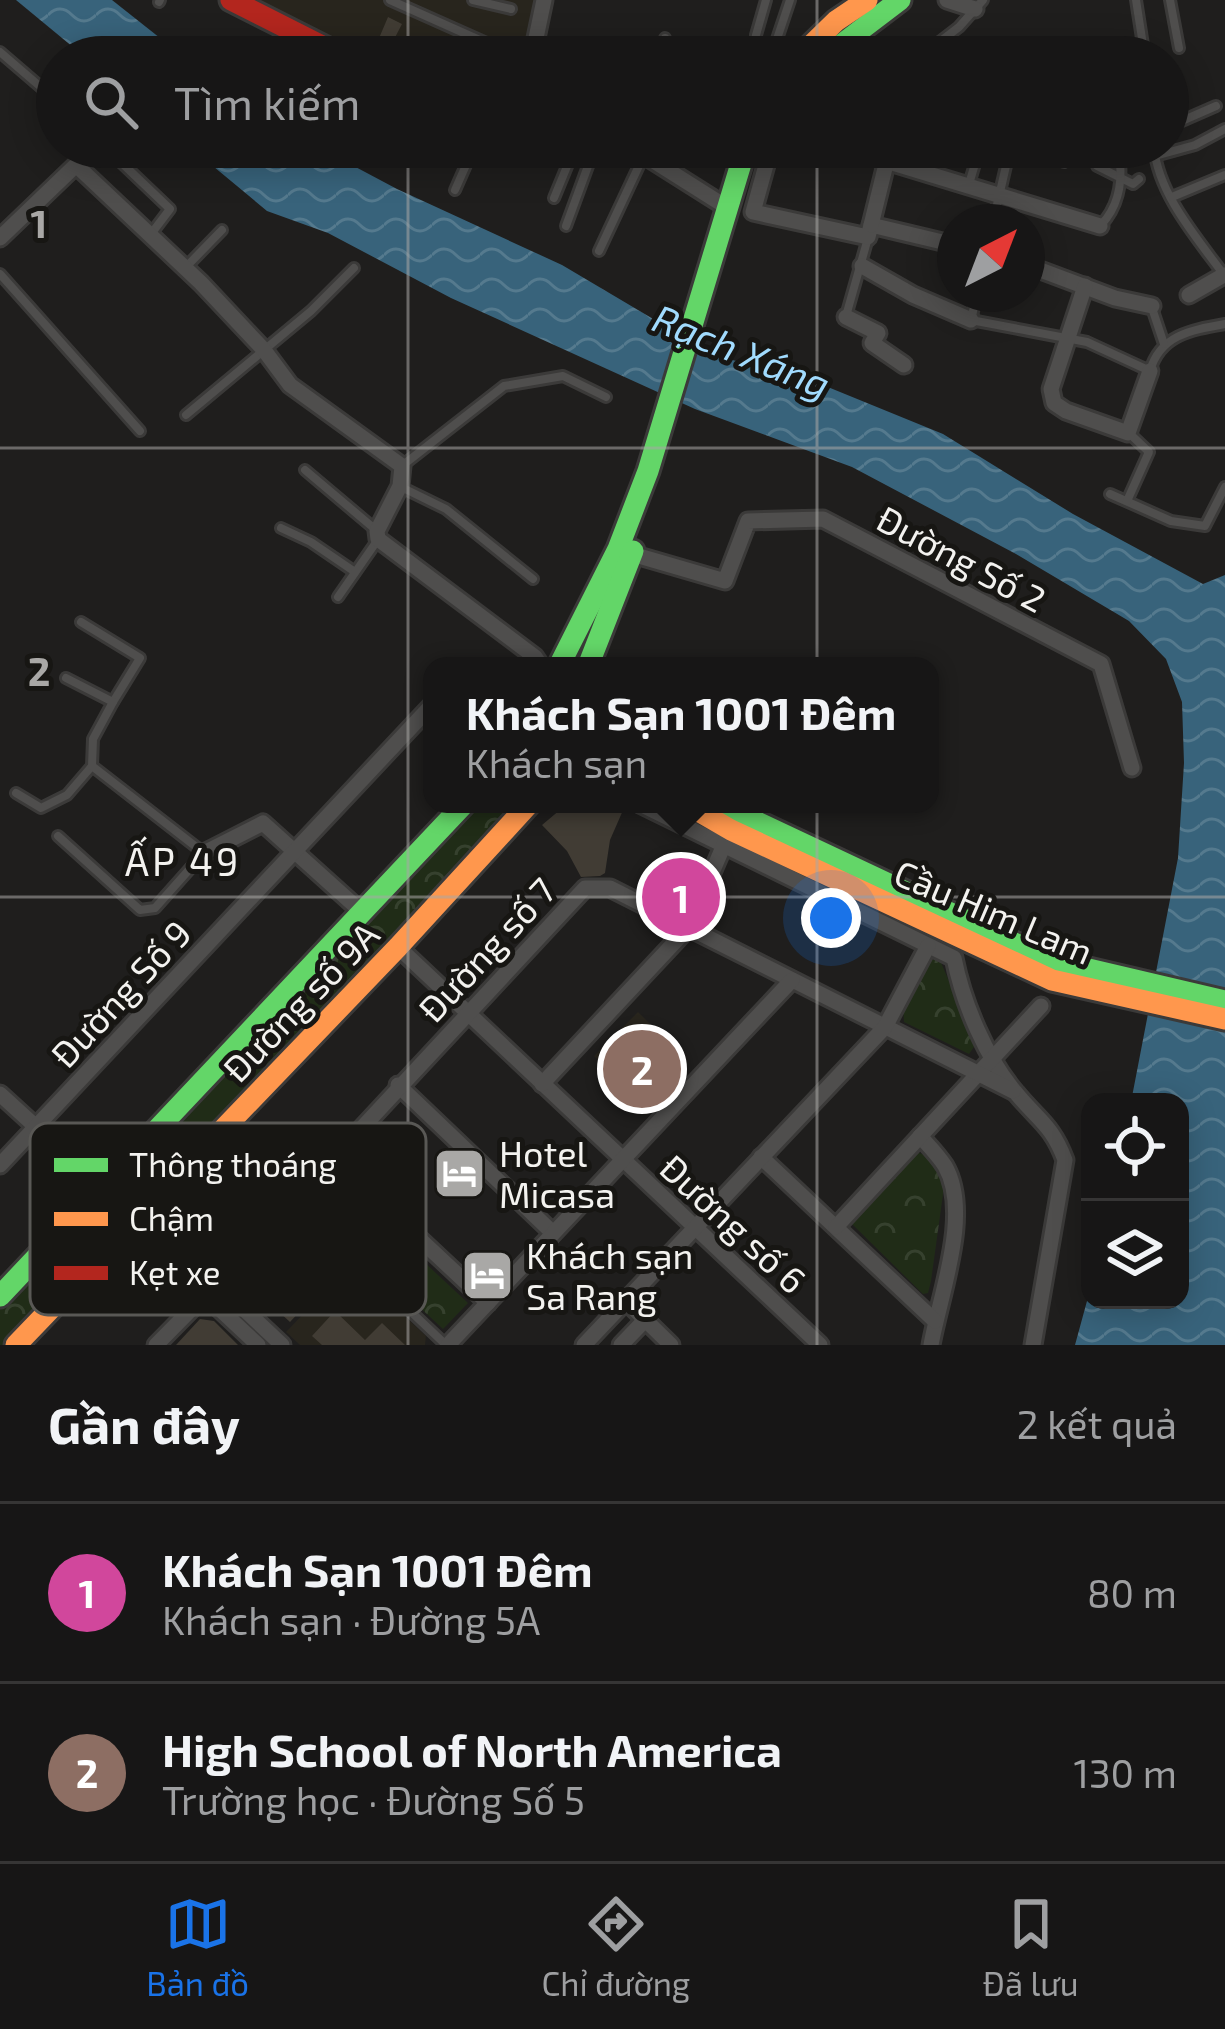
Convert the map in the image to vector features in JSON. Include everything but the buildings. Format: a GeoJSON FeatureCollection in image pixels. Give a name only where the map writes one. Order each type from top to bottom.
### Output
{"type":"FeatureCollection","features":[{"type":"Feature","properties":{"kind":"main road"},"geometry":{"type":"LineString","coordinates":[[230,0],[287,36]]}},
{"type":"Feature","properties":{"kind":"main road"},"geometry":{"type":"LineString","coordinates":[[821,36],[867,0]]}},
{"type":"Feature","properties":{"kind":"main road"},"geometry":{"type":"LineString","coordinates":[[853,36],[900,0]]}},
{"type":"Feature","properties":{"kind":"main road"},"geometry":{"type":"LineString","coordinates":[[743,168],[744,177]]}},
{"type":"Feature","properties":{"kind":"main road"},"geometry":{"type":"LineString","coordinates":[[592,657],[632,554],[744,177],[751,168]]}},
{"type":"Feature","properties":{"kind":"main road"},"geometry":{"type":"LineString","coordinates":[[564,657],[654,473]]}},
{"type":"Feature","properties":{"kind":"main road","name":"Đường số 9A"},"geometry":{"type":"LineString","coordinates":[[164,1123],[456,813]]}},
{"type":"Feature","properties":{"kind":"main road","name":"Đường số 9A"},"geometry":{"type":"LineString","coordinates":[[228,1123],[521,813]]}},
{"type":"Feature","properties":{"kind":"main road"},"geometry":{"type":"LineString","coordinates":[[697,813],[728,838],[816,859]]}},
{"type":"Feature","properties":{"kind":"main road"},"geometry":{"type":"LineString","coordinates":[[734,813],[816,859]]}},
{"type":"Feature","properties":{"kind":"main road","name":"Cầu Him Lam"},"geometry":{"type":"LineString","coordinates":[[816,859],[1050,961],[1225,1000]]}},
{"type":"Feature","properties":{"kind":"main road","name":"Cầu Him Lam"},"geometry":{"type":"LineString","coordinates":[[816,859],[1052,980],[1225,1019]]}},
{"type":"Feature","properties":{"kind":"main road","name":"Đường số 9A"},"geometry":{"type":"LineString","coordinates":[[0,1296],[30,1264]]}},
{"type":"Feature","properties":{"kind":"main road","name":"Đường số 9A"},"geometry":{"type":"LineString","coordinates":[[16,1345],[45,1315]]}},
{"type":"Feature","properties":{"kind":"street"},"geometry":{"type":"LineString","coordinates":[[536,36],[544,0]]}},
{"type":"Feature","properties":{"kind":"street"},"geometry":{"type":"LineString","coordinates":[[947,0],[979,5]]}},
{"type":"Feature","properties":{"kind":"street"},"geometry":{"type":"LineString","coordinates":[[0,238],[73,168]]}},
{"type":"Feature","properties":{"kind":"street"},"geometry":{"type":"LineString","coordinates":[[79,168],[186,267],[264,350],[290,385],[402,466],[400,486],[378,535],[536,657]]}},
{"type":"Feature","properties":{"kind":"street"},"geometry":{"type":"LineString","coordinates":[[665,168],[720,203]]}},
{"type":"Feature","properties":{"kind":"street"},"geometry":{"type":"LineString","coordinates":[[703,254],[734,168]]}},
{"type":"Feature","properties":{"kind":"street"},"geometry":{"type":"LineString","coordinates":[[762,168],[753,212],[937,242]]}},
{"type":"Feature","properties":{"kind":"street"},"geometry":{"type":"LineString","coordinates":[[869,231],[881,168]]}},
{"type":"Feature","properties":{"kind":"street"},"geometry":{"type":"LineString","coordinates":[[922,168],[1100,226]]}},
{"type":"Feature","properties":{"kind":"street"},"geometry":{"type":"LineString","coordinates":[[862,266],[971,320]]}},
{"type":"Feature","properties":{"kind":"street"},"geometry":{"type":"LineString","coordinates":[[1045,272],[1152,306]]}},
{"type":"Feature","properties":{"kind":"street"},"geometry":{"type":"LineString","coordinates":[[1189,296],[1224,276]]}},
{"type":"Feature","properties":{"kind":"street"},"geometry":{"type":"LineString","coordinates":[[1085,286],[1051,389],[1054,403],[1130,432],[1150,371]]}},
{"type":"Feature","properties":{"kind":"street"},"geometry":{"type":"LineString","coordinates":[[846,317],[878,333],[872,344],[904,365]]}},
{"type":"Feature","properties":{"kind":"street","name":"Đường Số 2"},"geometry":{"type":"LineString","coordinates":[[632,554],[725,581],[748,521],[823,519],[1101,664],[1132,768]]}},
{"type":"Feature","properties":{"kind":"street","name":"Đường Số 9"},"geometry":{"type":"LineString","coordinates":[[40,1123],[423,715]]}},
{"type":"Feature","properties":{"kind":"street"},"geometry":{"type":"LineString","coordinates":[[663,813],[728,838],[928,946]]}},
{"type":"Feature","properties":{"kind":"street"},"geometry":{"type":"LineString","coordinates":[[204,853],[262,823],[364,914]]}},
{"type":"Feature","properties":{"kind":"street"},"geometry":{"type":"LineString","coordinates":[[542,1084],[688,928],[728,838]]}},
{"type":"Feature","properties":{"kind":"street"},"geometry":{"type":"LineString","coordinates":[[816,859],[806,885],[954,958],[960,985],[993,1058],[1013,1091],[1055,1134],[1065,1160],[1033,1345]]}},
{"type":"Feature","properties":{"kind":"street","name":"Đường số 7"},"geometry":{"type":"LineString","coordinates":[[364,1123],[585,888],[610,888],[1013,1091]]}},
{"type":"Feature","properties":{"kind":"street"},"geometry":{"type":"LineString","coordinates":[[584,1345],[885,1027],[928,946]]}},
{"type":"Feature","properties":{"kind":"street","name":"Đường số 6"},"geometry":{"type":"LineString","coordinates":[[398,947],[820,1345]]}},
{"type":"Feature","properties":{"kind":"street"},"geometry":{"type":"LineString","coordinates":[[447,1345],[792,980]]}},
{"type":"Feature","properties":{"kind":"street"},"geometry":{"type":"LineString","coordinates":[[836,1227],[1041,1006]]}},
{"type":"Feature","properties":{"kind":"street"},"geometry":{"type":"LineString","coordinates":[[398,1085],[554,1233]]}},
{"type":"Feature","properties":{"kind":"street"},"geometry":{"type":"LineString","coordinates":[[0,1094],[32,1123]]}},
{"type":"Feature","properties":{"kind":"street","name":"Đường Số 9"},"geometry":{"type":"LineString","coordinates":[[0,1165],[30,1133]]}},
{"type":"Feature","properties":{"kind":"street"},"geometry":{"type":"LineString","coordinates":[[920,1136],[945,1167],[956,1197],[956,1226],[931,1345]]}},
{"type":"Feature","properties":{"kind":"street"},"geometry":{"type":"LineString","coordinates":[[761,1157],[935,1321]]}},
{"type":"Feature","properties":{"kind":"street"},"geometry":{"type":"LineString","coordinates":[[426,1245],[488,1303]]}},
{"type":"Feature","properties":{"kind":"street"},"geometry":{"type":"LineString","coordinates":[[626,1301],[671,1345]]}},
{"type":"Feature","properties":{"kind":"street"},"geometry":{"type":"LineString","coordinates":[[155,1345],[183,1315]]}},
{"type":"Feature","properties":{"kind":"street"},"geometry":{"type":"LineString","coordinates":[[232,1315],[258,1345]]}},
{"type":"Feature","properties":{"kind":"street"},"geometry":{"type":"LineString","coordinates":[[244,1315],[282,1345]]}},
{"type":"Feature","properties":{"kind":"street"},"geometry":{"type":"LineString","coordinates":[[621,1345],[645,1320]]}},
{"type":"Feature","properties":{"kind":"lane"},"geometry":{"type":"LineString","coordinates":[[390,0],[471,36]]}},
{"type":"Feature","properties":{"kind":"lane"},"geometry":{"type":"LineString","coordinates":[[473,0],[511,9]]}},
{"type":"Feature","properties":{"kind":"lane"},"geometry":{"type":"LineString","coordinates":[[756,35],[766,0]]}},
{"type":"Feature","properties":{"kind":"lane"},"geometry":{"type":"LineString","coordinates":[[778,36],[790,0]]}},
{"type":"Feature","properties":{"kind":"lane"},"geometry":{"type":"LineString","coordinates":[[1136,0],[1142,36]]}},
{"type":"Feature","properties":{"kind":"lane"},"geometry":{"type":"LineString","coordinates":[[1170,0],[1177,36]]}},
{"type":"Feature","properties":{"kind":"lane"},"geometry":{"type":"LineString","coordinates":[[944,36],[979,5]]}},
{"type":"Feature","properties":{"kind":"lane"},"geometry":{"type":"LineString","coordinates":[[0,52],[36,83]]}},
{"type":"Feature","properties":{"kind":"lane"},"geometry":{"type":"LineString","coordinates":[[1189,118],[1216,106]]}},
{"type":"Feature","properties":{"kind":"lane"},"geometry":{"type":"LineString","coordinates":[[1189,146],[1225,129]]}},
{"type":"Feature","properties":{"kind":"lane"},"geometry":{"type":"LineString","coordinates":[[127,168],[170,209],[151,234]]}},
{"type":"Feature","properties":{"kind":"lane"},"geometry":{"type":"LineString","coordinates":[[455,190],[465,168]]}},
{"type":"Feature","properties":{"kind":"lane"},"geometry":{"type":"LineString","coordinates":[[554,198],[566,168]]}},
{"type":"Feature","properties":{"kind":"lane"},"geometry":{"type":"LineString","coordinates":[[566,226],[587,168]]}},
{"type":"Feature","properties":{"kind":"lane"},"geometry":{"type":"LineString","coordinates":[[599,251],[638,168]]}},
{"type":"Feature","properties":{"kind":"lane"},"geometry":{"type":"LineString","coordinates":[[969,184],[974,168]]}},
{"type":"Feature","properties":{"kind":"lane"},"geometry":{"type":"LineString","coordinates":[[997,204],[1004,168]]}},
{"type":"Feature","properties":{"kind":"lane"},"geometry":{"type":"LineString","coordinates":[[1101,168],[1133,184],[1139,179]]}},
{"type":"Feature","properties":{"kind":"lane"},"geometry":{"type":"LineString","coordinates":[[1100,226],[1123,178],[1120,168]]}},
{"type":"Feature","properties":{"kind":"lane"},"geometry":{"type":"LineString","coordinates":[[1156,168],[1224,276]]}},
{"type":"Feature","properties":{"kind":"lane"},"geometry":{"type":"LineString","coordinates":[[1172,197],[1225,175]]}},
{"type":"Feature","properties":{"kind":"lane"},"geometry":{"type":"LineString","coordinates":[[186,267],[222,230]]}},
{"type":"Feature","properties":{"kind":"lane"},"geometry":{"type":"LineString","coordinates":[[846,317],[869,231]]}},
{"type":"Feature","properties":{"kind":"lane"},"geometry":{"type":"LineString","coordinates":[[186,415],[311,311],[354,268]]}},
{"type":"Feature","properties":{"kind":"lane"},"geometry":{"type":"LineString","coordinates":[[0,274],[140,431]]}},
{"type":"Feature","properties":{"kind":"lane"},"geometry":{"type":"LineString","coordinates":[[1152,306],[1164,344]]}},
{"type":"Feature","properties":{"kind":"lane"},"geometry":{"type":"LineString","coordinates":[[973,312],[971,320],[1087,342],[1150,371],[1164,344],[1192,330],[1225,324]]}},
{"type":"Feature","properties":{"kind":"lane"},"geometry":{"type":"LineString","coordinates":[[402,466],[504,386],[563,376],[606,397]]}},
{"type":"Feature","properties":{"kind":"lane"},"geometry":{"type":"LineString","coordinates":[[1127,501],[1149,452],[1130,432]]}},
{"type":"Feature","properties":{"kind":"lane"},"geometry":{"type":"LineString","coordinates":[[305,470],[378,535],[338,597]]}},
{"type":"Feature","properties":{"kind":"lane"},"geometry":{"type":"LineString","coordinates":[[400,486],[446,509],[533,579]]}},
{"type":"Feature","properties":{"kind":"lane"},"geometry":{"type":"LineString","coordinates":[[1109,494],[1171,521],[1205,526],[1225,487]]}},
{"type":"Feature","properties":{"kind":"lane"},"geometry":{"type":"LineString","coordinates":[[280,528],[311,542],[355,572]]}},
{"type":"Feature","properties":{"kind":"lane"},"geometry":{"type":"LineString","coordinates":[[16,793],[41,808],[67,795],[92,766],[94,739],[140,658],[81,622]]}},
{"type":"Feature","properties":{"kind":"lane"},"geometry":{"type":"LineString","coordinates":[[66,678],[113,702]]}},
{"type":"Feature","properties":{"kind":"lane"},"geometry":{"type":"LineString","coordinates":[[58,836],[140,910],[154,908],[204,853],[92,766]]}},
{"type":"Feature","properties":{"kind":"lane"},"geometry":{"type":"LineString","coordinates":[[415,1315],[447,1345]]}},
{"type":"Feature","properties":{"kind":"shaded area"},"geometry":{"type":"Polygon","coordinates":[[[245,0],[535,0],[526,36],[320,36],[245,0]]]}},
{"type":"Feature","properties":{"kind":"shaded area"},"geometry":{"type":"Polygon","coordinates":[[[638,1012],[687,1060],[638,1110],[610,1082],[614,1077],[594,1056],[638,1012]]]}},
{"type":"Feature","properties":{"kind":"shaded area"},"geometry":{"type":"Polygon","coordinates":[[[302,1315],[404,1315],[426,1336],[425,1345],[300,1345],[286,1332],[302,1315]]]}},
{"type":"Feature","properties":{"kind":"green space"},"geometry":{"type":"Polygon","coordinates":[[[469,813],[509,813],[213,1123],[179,1123],[469,813]]]}},
{"type":"Feature","properties":{"kind":"green space"},"geometry":{"type":"Polygon","coordinates":[[[939,958],[976,1044],[969,1054],[904,1022],[903,1004],[928,961],[939,958]]]}},
{"type":"Feature","properties":{"kind":"green space"},"geometry":{"type":"Polygon","coordinates":[[[915,1152],[929,1156],[944,1187],[931,1281],[928,1293],[923,1294],[851,1223],[915,1152]]]}},
{"type":"Feature","properties":{"kind":"green space"},"geometry":{"type":"Polygon","coordinates":[[[426,1264],[468,1303],[443,1329],[426,1313],[426,1264]]]}},
{"type":"Feature","properties":{"kind":"green space"},"geometry":{"type":"Polygon","coordinates":[[[30,1276],[30,1315],[35,1315],[8,1345],[0,1345],[0,1306],[30,1276]]]}},
{"type":"Feature","properties":{"kind":"water"},"geometry":{"type":"Polygon","coordinates":[[[16,0],[112,0],[157,36],[60,36],[16,0]]]}},
{"type":"Feature","properties":{"kind":"water"},"geometry":{"type":"Polygon","coordinates":[[[215,168],[358,168],[562,265],[714,355],[818,383],[943,434],[1073,514],[1203,584],[1225,575],[1225,1345],[1075,1345],[1085,1309],[1189,1309],[1189,1093],[1133,1093],[1178,858],[1182,702],[1166,659],[1129,621],[1016,554],[852,467],[695,409],[451,298],[328,233],[267,211],[215,168]]]}},
{"type":"Feature","properties":{"kind":"traffic: fast"},"geometry":{"type":"LineString","coordinates":[[853,36],[900,0]]}},
{"type":"Feature","properties":{"kind":"traffic: fast"},"geometry":{"type":"LineString","coordinates":[[564,657],[618,549],[648,471],[740,168]]}},
{"type":"Feature","properties":{"kind":"traffic: fast"},"geometry":{"type":"LineString","coordinates":[[592,657],[633,551]]}},
{"type":"Feature","properties":{"kind":"traffic: fast"},"geometry":{"type":"LineString","coordinates":[[163,1123],[456,813]]}},
{"type":"Feature","properties":{"kind":"traffic: fast"},"geometry":{"type":"LineString","coordinates":[[738,813],[1050,960],[1225,1001]]}},
{"type":"Feature","properties":{"kind":"traffic: fast"},"geometry":{"type":"LineString","coordinates":[[0,1296],[30,1264]]}},
{"type":"Feature","properties":{"kind":"traffic: slow"},"geometry":{"type":"LineString","coordinates":[[821,36],[867,0]]}},
{"type":"Feature","properties":{"kind":"traffic: slow"},"geometry":{"type":"LineString","coordinates":[[229,1123],[521,813]]}},
{"type":"Feature","properties":{"kind":"traffic: slow"},"geometry":{"type":"LineString","coordinates":[[702,813],[1052,980],[1225,1019]]}},
{"type":"Feature","properties":{"kind":"traffic: slow"},"geometry":{"type":"LineString","coordinates":[[16,1345],[45,1315]]}},
{"type":"Feature","properties":{"kind":"traffic: jam"},"geometry":{"type":"LineString","coordinates":[[231,0],[302,36]]}},
{"type":"Feature","properties":{"kind":"place","name":"Khách Sạn 1001 Đêm"},"geometry":{"type":"Point","coordinates":[681,897]}},
{"type":"Feature","properties":{"kind":"place","name":"High School of North America"},"geometry":{"type":"Point","coordinates":[642,1069]}},
{"type":"Feature","properties":{"kind":"place","name":"Hotel Micasa"},"geometry":{"type":"Point","coordinates":[460,1173]}},
{"type":"Feature","properties":{"kind":"place","name":"Khách sạn Sa Rang"},"geometry":{"type":"Point","coordinates":[487,1275]}},
{"type":"Feature","properties":{"kind":"district","name":"ẤP 49"},"geometry":{"type":"Point","coordinates":[183,860]}},
{"type":"Feature","properties":{"kind":"water label","name":"Rạch Xáng"},"geometry":{"type":"Point","coordinates":[742,350]}}]}
